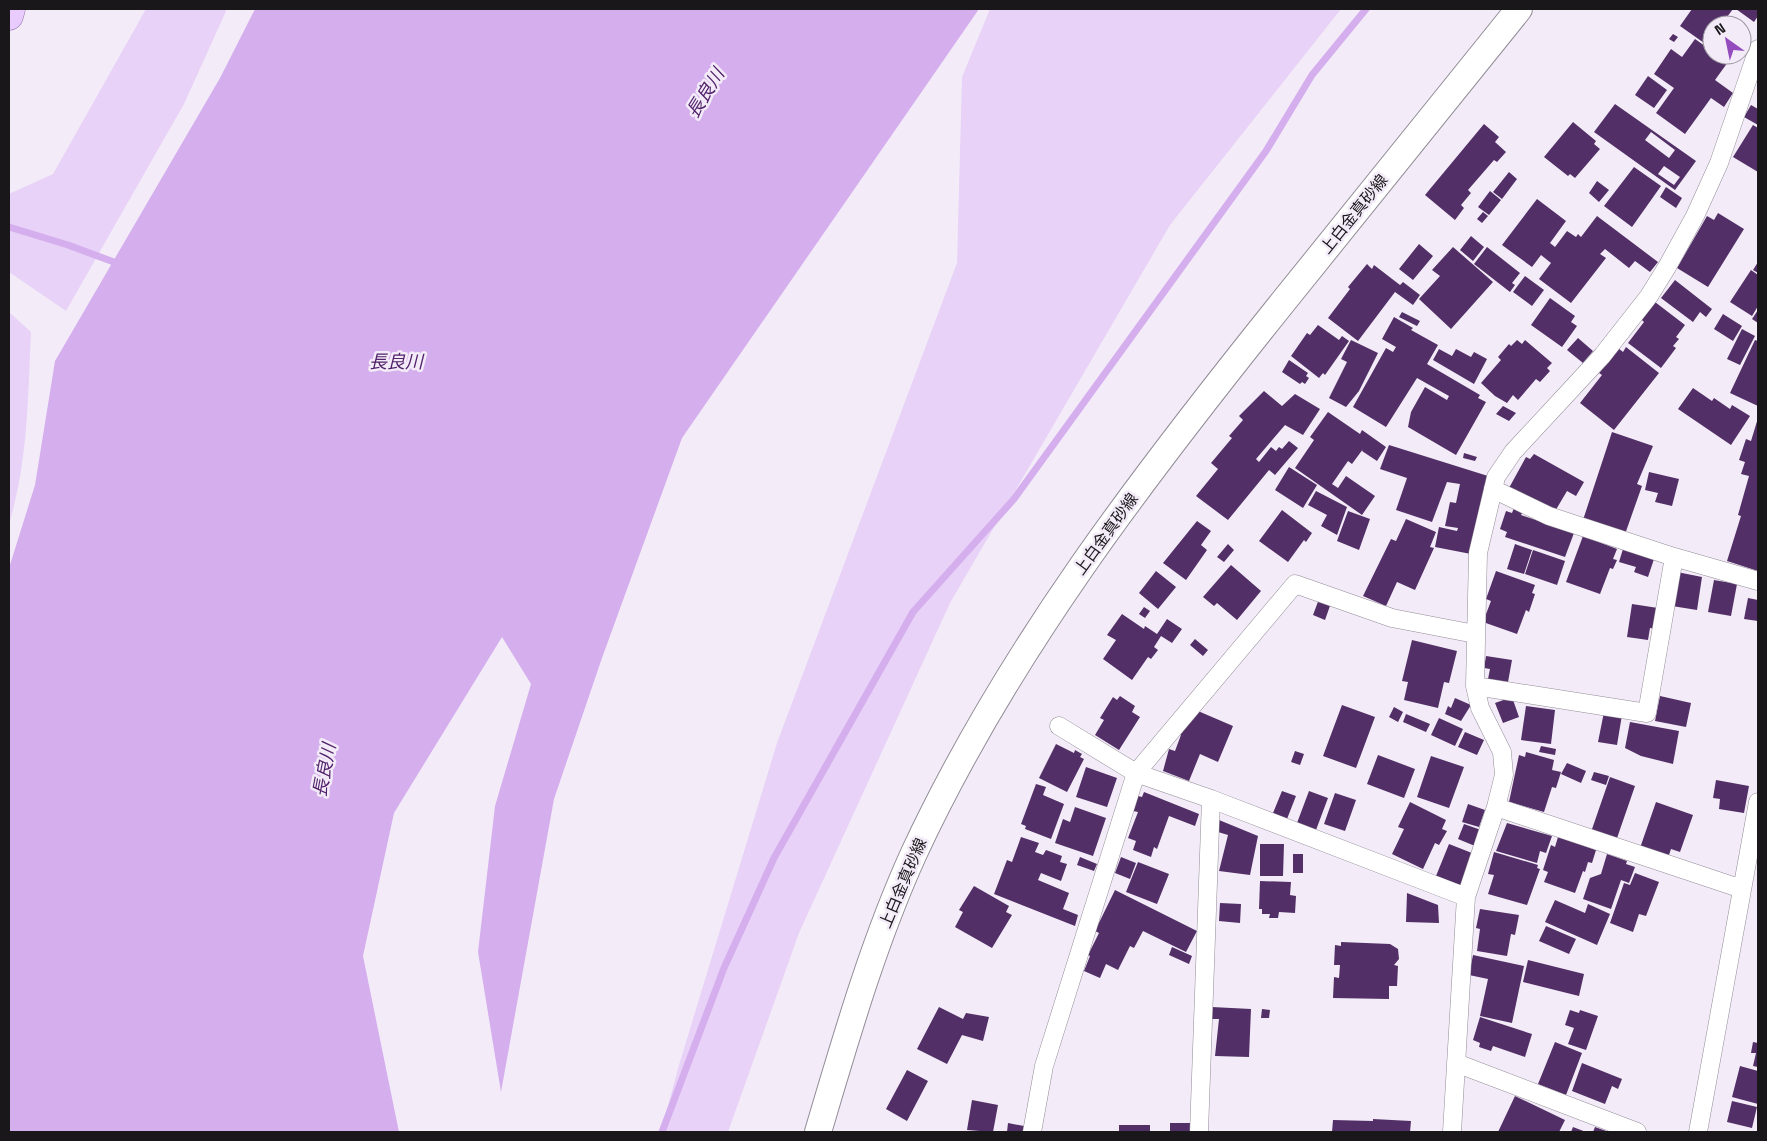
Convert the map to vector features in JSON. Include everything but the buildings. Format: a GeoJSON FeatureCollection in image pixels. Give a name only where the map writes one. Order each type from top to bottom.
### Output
{"type":"FeatureCollection","features":[{"type":"Feature","properties":{"kind":"main road"},"geometry":{"type":"LineString","coordinates":[[9,16],[11,9]]}},
{"type":"Feature","properties":{"kind":"main road","name":"上白金真砂線"},"geometry":{"type":"LineString","coordinates":[[818,1132],[869,964],[914,854],[983,720],[1040,626],[1196,411],[1519,9]]}},
{"type":"Feature","properties":{"kind":"street"},"geometry":{"type":"LineString","coordinates":[[1452,1132],[1466,897],[1496,807],[1504,775],[1502,752],[1480,708],[1475,686],[1478,553],[1496,477],[1513,452],[1602,356],[1649,296],[1667,267],[1695,216],[1718,164],[1758,48]]}},
{"type":"Feature","properties":{"kind":"street"},"geometry":{"type":"LineString","coordinates":[[1493,490],[1549,516],[1674,557],[1758,581]]}},
{"type":"Feature","properties":{"kind":"street"},"geometry":{"type":"LineString","coordinates":[[1475,686],[1647,713],[1674,557]]}},
{"type":"Feature","properties":{"kind":"street"},"geometry":{"type":"LineString","coordinates":[[1032,1132],[1044,1066],[1136,773],[1295,584],[1392,618],[1475,634]]}},
{"type":"Feature","properties":{"kind":"street"},"geometry":{"type":"LineString","coordinates":[[1059,726],[1136,773],[1211,799],[1466,897]]}},
{"type":"Feature","properties":{"kind":"street"},"geometry":{"type":"LineString","coordinates":[[1199,1132],[1211,799]]}},
{"type":"Feature","properties":{"kind":"street"},"geometry":{"type":"LineString","coordinates":[[1698,1132],[1758,802]]}},
{"type":"Feature","properties":{"kind":"street"},"geometry":{"type":"LineString","coordinates":[[1496,807],[1742,889]]}},
{"type":"Feature","properties":{"kind":"street"},"geometry":{"type":"LineString","coordinates":[[1456,1063],[1637,1132]]}},
{"type":"Feature","properties":{"kind":"shaded area"},"geometry":{"type":"Polygon","coordinates":[[[146,9],[227,9],[184,104],[66,311],[9,272],[9,194],[53,174],[146,9]]]}},
{"type":"Feature","properties":{"kind":"shaded area"},"geometry":{"type":"Polygon","coordinates":[[[990,9],[1341,9],[1170,225],[950,603],[799,933],[728,1132],[661,1132],[679,1065],[777,743],[957,263],[962,77],[990,9]]]}},
{"type":"Feature","properties":{"kind":"shaded area"},"geometry":{"type":"Polygon","coordinates":[[[9,312],[31,332],[24,453],[9,524],[9,312]]]}},
{"type":"Feature","properties":{"kind":"water","name":"長良川"},"geometry":{"type":"Polygon","coordinates":[[[255,9],[979,9],[682,438],[602,658],[554,799],[501,1092],[478,952],[495,806],[531,684],[502,637],[394,813],[363,956],[399,1132],[9,1132],[9,568],[35,485],[55,361],[220,78],[255,9]]]}},
{"type":"Feature","properties":{"kind":"waterway"},"geometry":{"type":"LineString","coordinates":[[662,1132],[724,968],[774,858],[913,612],[1014,499],[1266,151],[1312,75],[1366,9]]}},
{"type":"Feature","properties":{"kind":"waterway"},"geometry":{"type":"LineString","coordinates":[[9,227],[68,245],[122,265]]}}]}
